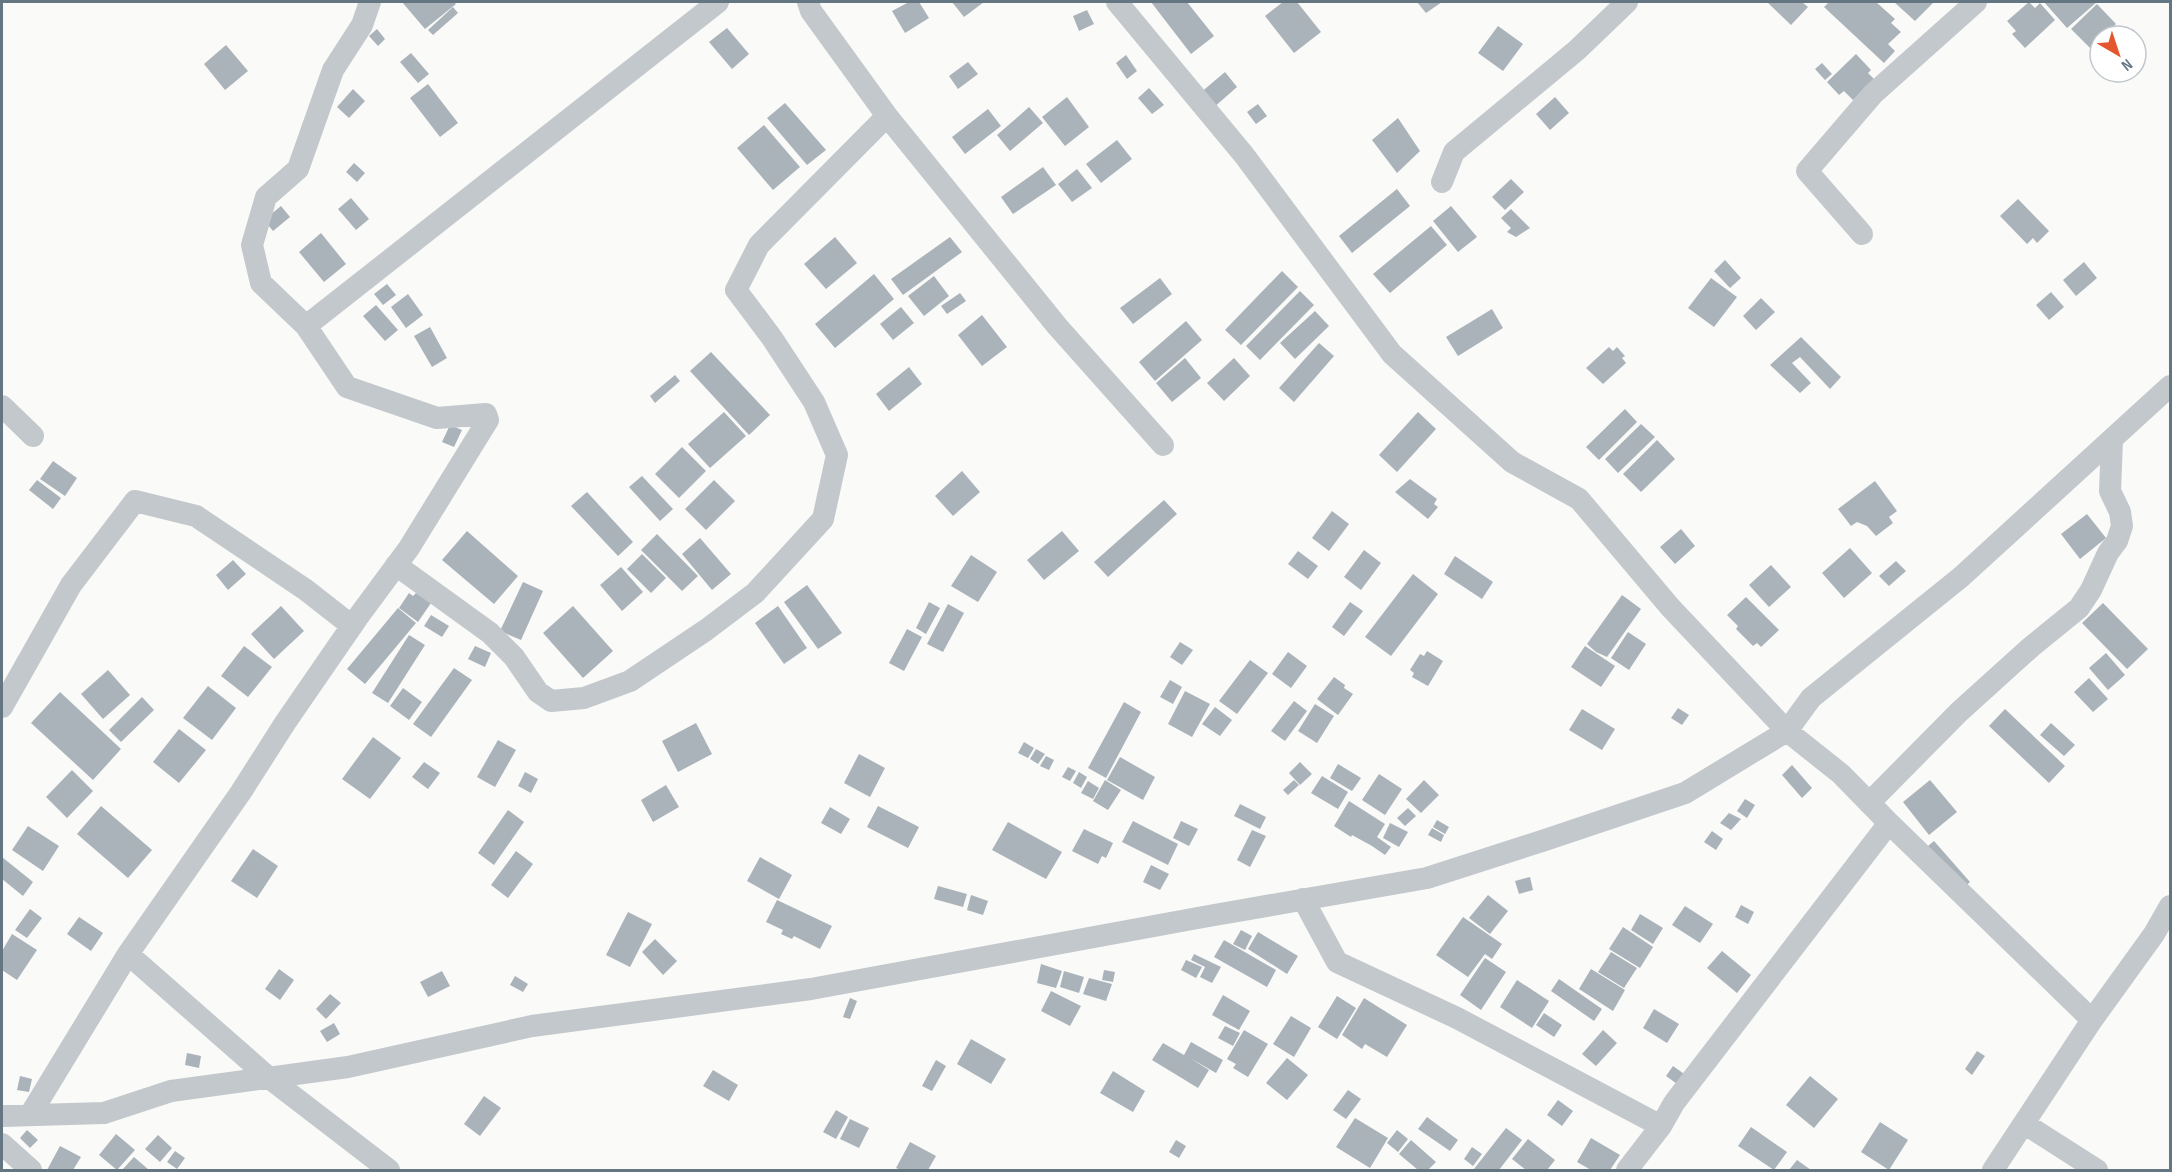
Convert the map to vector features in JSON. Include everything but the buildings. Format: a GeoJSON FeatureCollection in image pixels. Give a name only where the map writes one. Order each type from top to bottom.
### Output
{"type":"FeatureCollection","features":[{"type":"Feature","properties":{"kind":"street"},"geometry":{"type":"LineString","coordinates":[[30,1115],[128,954],[241,792],[352,626],[409,548],[488,420],[486,414],[437,418],[346,387],[306,326],[261,283],[252,245],[266,197],[298,169],[333,70],[362,25],[370,2]]}},
{"type":"Feature","properties":{"kind":"street"},"geometry":{"type":"LineString","coordinates":[[306,326],[718,2]]}},
{"type":"Feature","properties":{"kind":"street"},"geometry":{"type":"LineString","coordinates":[[808,2],[811,11],[886,116],[1057,326],[1163,445]]}},
{"type":"Feature","properties":{"kind":"street"},"geometry":{"type":"LineString","coordinates":[[1117,2],[1244,155],[1392,354],[1512,462],[1579,499],[1670,607],[1787,731],[1841,774],[2092,1020]]}},
{"type":"Feature","properties":{"kind":"street"},"geometry":{"type":"LineString","coordinates":[[1442,182],[1454,152],[1577,50],[1627,2]]}},
{"type":"Feature","properties":{"kind":"street"},"geometry":{"type":"LineString","coordinates":[[1862,234],[1807,171],[1874,94],[1976,2]]}},
{"type":"Feature","properties":{"kind":"street"},"geometry":{"type":"LineString","coordinates":[[396,565],[490,633],[514,657],[538,692],[551,701],[584,698],[630,681],[706,630],[755,593],[823,519],[837,455],[814,402],[772,338],[736,290],[759,245],[886,116]]}},
{"type":"Feature","properties":{"kind":"street"},"geometry":{"type":"LineString","coordinates":[[2,1116],[104,1113],[171,1091],[348,1067],[532,1026],[811,989],[1428,878],[1685,793],[1787,731],[1811,698],[1961,577],[2170,386]]}},
{"type":"Feature","properties":{"kind":"street"},"geometry":{"type":"LineString","coordinates":[[2,406],[33,436]]}},
{"type":"Feature","properties":{"kind":"street"},"geometry":{"type":"LineString","coordinates":[[1869,803],[1959,712],[2031,646],[2079,608],[2091,590],[2108,553],[2117,541],[2122,526],[2117,501],[2110,491],[2112,440]]}},
{"type":"Feature","properties":{"kind":"street"},"geometry":{"type":"LineString","coordinates":[[2,707],[71,585],[135,501],[196,516],[306,591],[352,626]]}},
{"type":"Feature","properties":{"kind":"street"},"geometry":{"type":"LineString","coordinates":[[1627,1170],[1661,1126],[1681,1093],[1889,823]]}},
{"type":"Feature","properties":{"kind":"street"},"geometry":{"type":"LineString","coordinates":[[1303,899],[1337,962],[1457,1018],[1661,1126]]}},
{"type":"Feature","properties":{"kind":"street"},"geometry":{"type":"LineString","coordinates":[[1993,1170],[2092,1020],[2162,939],[2170,906]]}},
{"type":"Feature","properties":{"kind":"street"},"geometry":{"type":"LineString","coordinates":[[128,954],[268,1077],[389,1170]]}},
{"type":"Feature","properties":{"kind":"street"},"geometry":{"type":"LineString","coordinates":[[2025,1124],[2097,1170]]}},
{"type":"Feature","properties":{"kind":"street"},"geometry":{"type":"LineString","coordinates":[[2,1144],[31,1170]]}}]}
